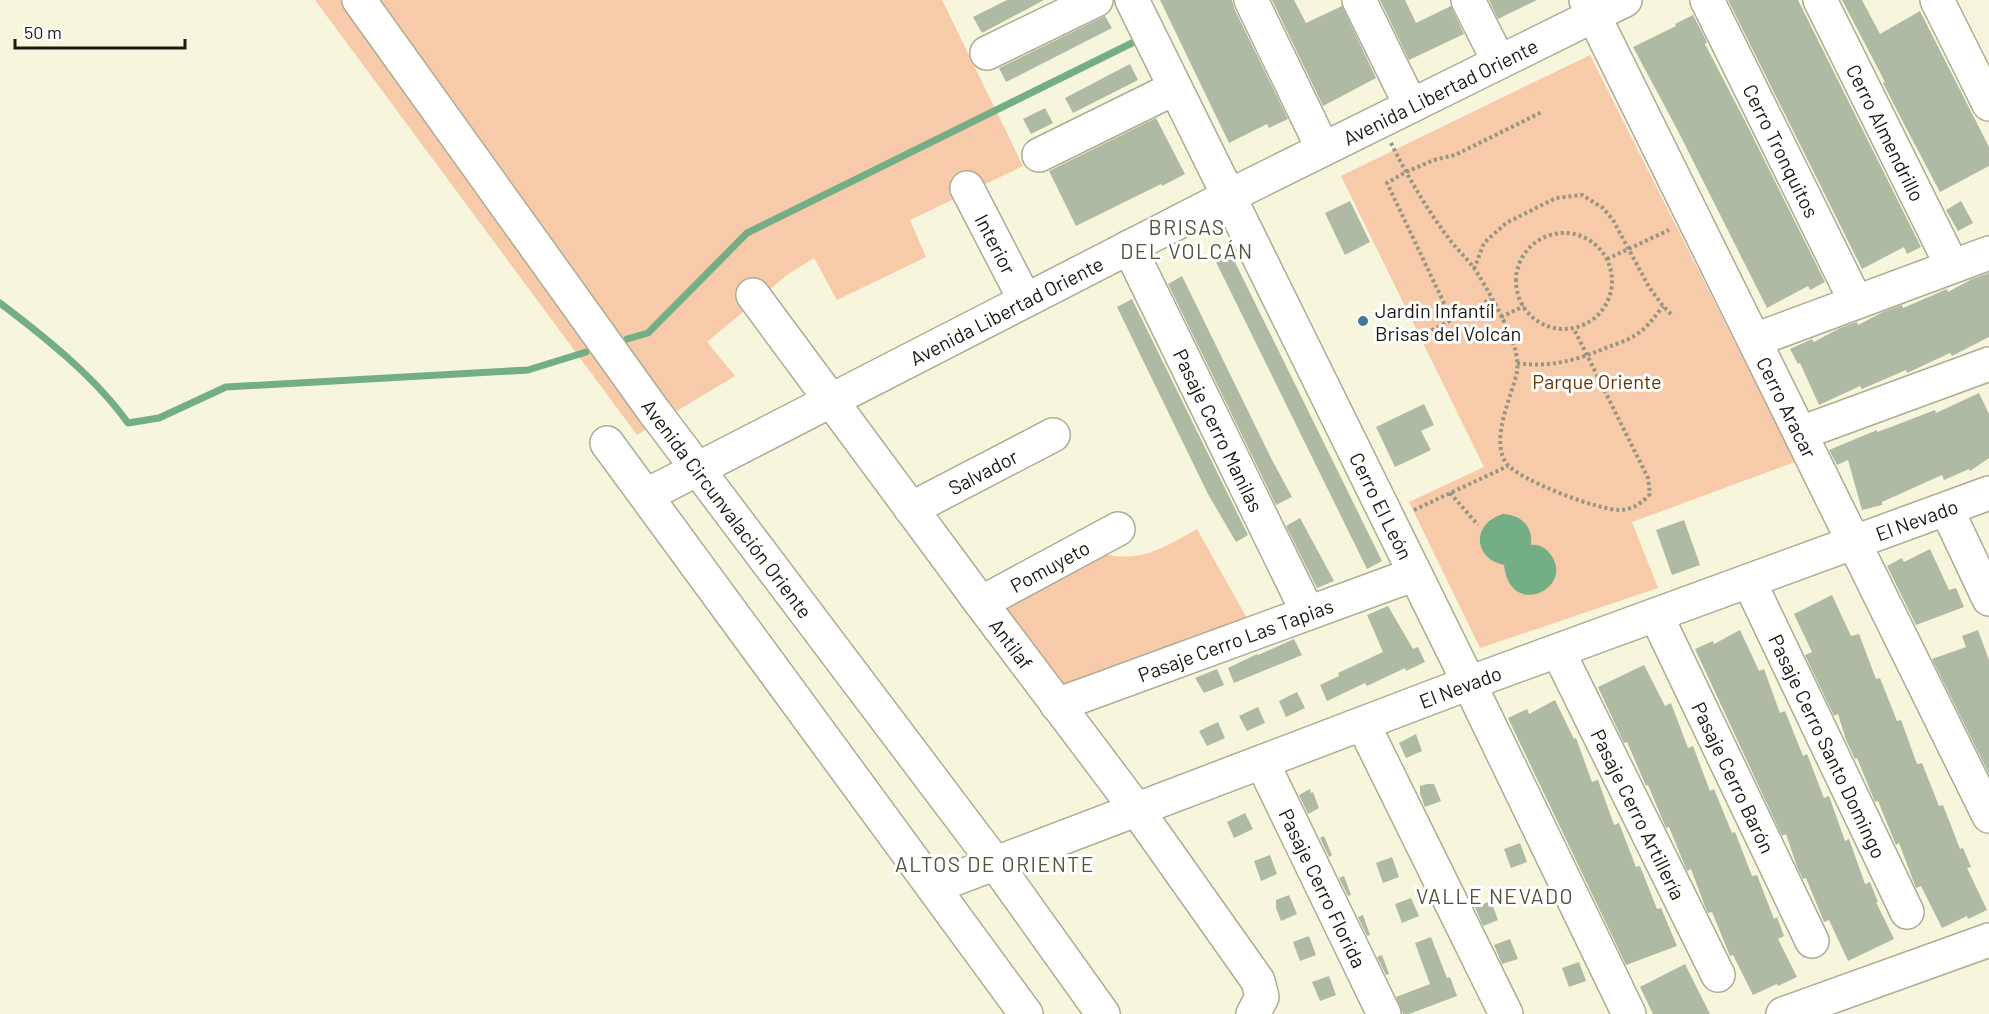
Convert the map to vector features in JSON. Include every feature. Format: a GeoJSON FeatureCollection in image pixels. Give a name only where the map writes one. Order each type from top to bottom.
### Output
{"type":"FeatureCollection","features":[{"type":"Feature","properties":{"kind":"street","name":"Avenida Circunvalación Oriente"},"geometry":{"type":"LineString","coordinates":[[359,0],[698,470],[995,863],[1103,1014]]}},
{"type":"Feature","properties":{"kind":"street"},"geometry":{"type":"LineString","coordinates":[[987,53],[1096,0]]}},
{"type":"Feature","properties":{"kind":"street","name":"Cerro El León"},"geometry":{"type":"LineString","coordinates":[[1132,0],[1469,683],[1629,1014]]}},
{"type":"Feature","properties":{"kind":"street"},"geometry":{"type":"LineString","coordinates":[[1251,0],[1323,149]]}},
{"type":"Feature","properties":{"kind":"street"},"geometry":{"type":"LineString","coordinates":[[1359,0],[1411,106]]}},
{"type":"Feature","properties":{"kind":"street"},"geometry":{"type":"LineString","coordinates":[[1468,0],[1499,62]]}},
{"type":"Feature","properties":{"kind":"street","name":"Avenida Libertad Oriente"},"geometry":{"type":"LineString","coordinates":[[647,495],[1229,196],[1499,62],[1590,8],[1625,0]]}},
{"type":"Feature","properties":{"kind":"street","name":"Cerro Tronquitos"},"geometry":{"type":"LineString","coordinates":[[1707,0],[1856,302]]}},
{"type":"Feature","properties":{"kind":"street","name":"Cerro Almendrillo"},"geometry":{"type":"LineString","coordinates":[[1820,0],[1952,266]]}},
{"type":"Feature","properties":{"kind":"street"},"geometry":{"type":"LineString","coordinates":[[1937,0],[1989,104]]}},
{"type":"Feature","properties":{"kind":"street","name":"Cerro Aracar"},"geometry":{"type":"LineString","coordinates":[[1590,8],[1989,816]]}},
{"type":"Feature","properties":{"kind":"street"},"geometry":{"type":"LineString","coordinates":[[1039,155],[1175,88]]}},
{"type":"Feature","properties":{"kind":"street","name":"Interior"},"geometry":{"type":"LineString","coordinates":[[967,188],[1025,300]]}},
{"type":"Feature","properties":{"kind":"street","name":"Pasaje Cerro Manilas"},"geometry":{"type":"LineString","coordinates":[[1129,247],[1308,613]]}},
{"type":"Feature","properties":{"kind":"street"},"geometry":{"type":"LineString","coordinates":[[1755,340],[1989,253]]}},
{"type":"Feature","properties":{"kind":"street","name":"Antilaf"},"geometry":{"type":"LineString","coordinates":[[753,295],[1137,810],[1258,981],[1258,1005]]}},
{"type":"Feature","properties":{"kind":"street"},"geometry":{"type":"LineString","coordinates":[[1801,433],[1989,364]]}},
{"type":"Feature","properties":{"kind":"street","name":"Salvador"},"geometry":{"type":"LineString","coordinates":[[911,509],[1053,435]]}},
{"type":"Feature","properties":{"kind":"street"},"geometry":{"type":"LineString","coordinates":[[607,443],[1026,1014]]}},
{"type":"Feature","properties":{"kind":"street","name":"El Nevado"},"geometry":{"type":"LineString","coordinates":[[933,887],[1469,683],[1989,494]]}},
{"type":"Feature","properties":{"kind":"street"},"geometry":{"type":"LineString","coordinates":[[1947,510],[1989,599]]}},
{"type":"Feature","properties":{"kind":"street","name":"Pomuyeto"},"geometry":{"type":"LineString","coordinates":[[981,603],[1118,529]]}},
{"type":"Feature","properties":{"kind":"street","name":"Pasaje Cerro Las Tapias"},"geometry":{"type":"LineString","coordinates":[[1057,705],[1415,574]]}},
{"type":"Feature","properties":{"kind":"street","name":"Pasaje Cerro Santo Domingo"},"geometry":{"type":"LineString","coordinates":[[1749,581],[1907,912]]}},
{"type":"Feature","properties":{"kind":"street","name":"Pasaje Cerro Barón"},"geometry":{"type":"LineString","coordinates":[[1656,615],[1812,941]]}},
{"type":"Feature","properties":{"kind":"street","name":"Pasaje Cerro Artillería"},"geometry":{"type":"LineString","coordinates":[[1558,651],[1718,975]]}},
{"type":"Feature","properties":{"kind":"street"},"geometry":{"type":"LineString","coordinates":[[1363,724],[1506,1014]]}},
{"type":"Feature","properties":{"kind":"street","name":"Pasaje Cerro Florida"},"geometry":{"type":"LineString","coordinates":[[1262,762],[1384,1014]]}},
{"type":"Feature","properties":{"kind":"street"},"geometry":{"type":"LineString","coordinates":[[1783,1014],[1989,940]]}},
{"type":"Feature","properties":{"kind":"path"},"geometry":{"type":"LineString","coordinates":[[1452,320],[1387,183],[1434,160],[1455,155],[1542,112]]}},
{"type":"Feature","properties":{"kind":"path"},"geometry":{"type":"LineString","coordinates":[[1380,121],[1406,172],[1446,234],[1474,269],[1501,317],[1515,348],[1518,369],[1500,436],[1503,457],[1508,466],[1531,480],[1589,504],[1620,510],[1641,504],[1650,494],[1648,478],[1574,328]]}},
{"type":"Feature","properties":{"kind":"path"},"geometry":{"type":"LineString","coordinates":[[1474,269],[1484,243],[1506,223],[1556,198],[1582,195],[1603,208],[1613,220],[1649,288],[1673,316]]}},
{"type":"Feature","properties":{"kind":"path"},"geometry":{"type":"LineString","coordinates":[[1607,259],[1695,219]]}},
{"type":"Feature","properties":{"kind":"path"},"geometry":{"type":"LineString","coordinates":[[1565,233],[1581,235],[1594,243],[1607,259],[1611,268],[1612,284],[1609,299],[1600,312],[1588,322],[1574,328],[1557,328],[1542,323],[1529,314],[1520,300],[1516,284],[1518,268],[1525,253],[1536,242],[1550,235],[1565,233]]}},
{"type":"Feature","properties":{"kind":"path"},"geometry":{"type":"LineString","coordinates":[[1421,336],[1491,299]]}},
{"type":"Feature","properties":{"kind":"path"},"geometry":{"type":"LineString","coordinates":[[1501,317],[1524,306]]}},
{"type":"Feature","properties":{"kind":"path"},"geometry":{"type":"LineString","coordinates":[[1517,363],[1538,366],[1587,356],[1633,337],[1648,325],[1663,306]]}},
{"type":"Feature","properties":{"kind":"path"},"geometry":{"type":"LineString","coordinates":[[1389,521],[1508,466]]}},
{"type":"Feature","properties":{"kind":"path"},"geometry":{"type":"LineString","coordinates":[[1450,493],[1478,525]]}},
{"type":"Feature","properties":{"kind":"green space"},"geometry":{"type":"Polygon","coordinates":[[[315,0],[942,0],[1023,166],[910,220],[926,257],[837,300],[814,258],[787,275],[707,342],[735,376],[637,435],[315,0]]]}},
{"type":"Feature","properties":{"kind":"green space","name":"Parque Oriente"},"geometry":{"type":"Polygon","coordinates":[[[1590,55],[1795,462],[1632,522],[1658,588],[1480,648],[1409,502],[1484,467],[1341,176],[1590,55]]]}},
{"type":"Feature","properties":{"kind":"green space"},"geometry":{"type":"Polygon","coordinates":[[[1197,529],[1249,622],[1077,687],[1055,682],[1005,605],[1100,553],[1127,557],[1139,555],[1162,548],[1197,529]]]}},
{"type":"Feature","properties":{"kind":"shaded area"},"geometry":{"type":"Polygon","coordinates":[[[1503,514],[1520,519],[1528,527],[1531,545],[1542,547],[1551,555],[1556,567],[1555,578],[1539,593],[1528,595],[1517,591],[1509,582],[1504,565],[1493,561],[1481,548],[1481,532],[1493,518],[1503,514]]]}},
{"type":"Feature","properties":{"kind":"building"},"geometry":{"type":"Polygon","coordinates":[[[1007,0],[1044,0],[982,33],[973,17],[1007,0]]]}},
{"type":"Feature","properties":{"kind":"building"},"geometry":{"type":"Polygon","coordinates":[[[1160,0],[1232,0],[1288,119],[1269,128],[1267,124],[1229,143],[1160,0]]]}},
{"type":"Feature","properties":{"kind":"building"},"geometry":{"type":"Polygon","coordinates":[[[1272,0],[1294,0],[1306,23],[1342,6],[1376,78],[1323,106],[1272,0]]]}},
{"type":"Feature","properties":{"kind":"building"},"geometry":{"type":"Polygon","coordinates":[[[1380,0],[1405,0],[1416,23],[1451,6],[1464,34],[1409,60],[1380,0]]]}},
{"type":"Feature","properties":{"kind":"building"},"geometry":{"type":"Polygon","coordinates":[[[1489,0],[1537,0],[1498,19],[1489,0]]]}},
{"type":"Feature","properties":{"kind":"building"},"geometry":{"type":"Polygon","coordinates":[[[1728,0],[1798,0],[1921,247],[1907,254],[1904,247],[1862,269],[1728,0]]]}},
{"type":"Feature","properties":{"kind":"building"},"geometry":{"type":"Polygon","coordinates":[[[1842,0],[1862,0],[1880,34],[1920,11],[1989,147],[1989,166],[1940,192],[1842,0]]]}},
{"type":"Feature","properties":{"kind":"building"},"geometry":{"type":"Polygon","coordinates":[[[1693,15],[1707,42],[1705,44],[1825,282],[1810,290],[1808,286],[1767,308],[1633,47],[1693,15]]]}},
{"type":"Feature","properties":{"kind":"building"},"geometry":{"type":"Polygon","coordinates":[[[1105,16],[1112,28],[1006,82],[999,68],[1105,16]]]}},
{"type":"Feature","properties":{"kind":"building"},"geometry":{"type":"Polygon","coordinates":[[[1130,64],[1138,80],[1073,113],[1065,98],[1130,64]]]}},
{"type":"Feature","properties":{"kind":"building"},"geometry":{"type":"Polygon","coordinates":[[[1045,108],[1053,123],[1031,134],[1023,119],[1045,108]]]}},
{"type":"Feature","properties":{"kind":"building"},"geometry":{"type":"Polygon","coordinates":[[[1156,118],[1185,174],[1076,226],[1049,171],[1156,118]]]}},
{"type":"Feature","properties":{"kind":"building"},"geometry":{"type":"Polygon","coordinates":[[[1350,201],[1370,242],[1345,255],[1325,213],[1350,201]]]}},
{"type":"Feature","properties":{"kind":"building"},"geometry":{"type":"Polygon","coordinates":[[[1961,201],[1973,223],[1958,231],[1946,210],[1961,201]]]}},
{"type":"Feature","properties":{"kind":"building"},"geometry":{"type":"Polygon","coordinates":[[[1230,252],[1382,561],[1367,569],[1215,260],[1230,252]]]}},
{"type":"Feature","properties":{"kind":"building"},"geometry":{"type":"Polygon","coordinates":[[[1989,273],[1989,337],[1952,356],[1950,353],[1907,373],[1906,370],[1862,389],[1860,386],[1819,405],[1800,363],[1798,364],[1790,349],[1812,339],[1814,342],[1857,322],[1858,325],[1902,305],[1903,308],[1947,289],[1948,292],[1989,273]]]}},
{"type":"Feature","properties":{"kind":"building"},"geometry":{"type":"Polygon","coordinates":[[[1182,276],[1292,497],[1276,505],[1168,284],[1182,276]]]}},
{"type":"Feature","properties":{"kind":"building"},"geometry":{"type":"Polygon","coordinates":[[[1132,299],[1248,535],[1236,542],[1208,494],[1117,307],[1132,299]]]}},
{"type":"Feature","properties":{"kind":"building"},"geometry":{"type":"Polygon","coordinates":[[[1979,393],[1989,414],[1989,458],[1970,471],[1969,469],[1944,480],[1942,475],[1882,502],[1882,505],[1862,510],[1848,460],[1837,465],[1829,450],[1877,430],[1877,432],[1935,410],[1936,413],[1979,393]]]}},
{"type":"Feature","properties":{"kind":"building"},"geometry":{"type":"Polygon","coordinates":[[[1424,404],[1434,425],[1421,431],[1431,450],[1395,467],[1376,427],[1424,404]]]}},
{"type":"Feature","properties":{"kind":"building"},"geometry":{"type":"Polygon","coordinates":[[[1300,518],[1334,581],[1317,588],[1286,526],[1300,518]]]}},
{"type":"Feature","properties":{"kind":"building"},"geometry":{"type":"Polygon","coordinates":[[[1684,520],[1700,565],[1672,575],[1656,530],[1684,520]]]}},
{"type":"Feature","properties":{"kind":"building"},"geometry":{"type":"Polygon","coordinates":[[[1930,549],[1949,590],[1956,588],[1964,607],[1916,625],[1887,566],[1902,558],[1904,562],[1930,549]]]}},
{"type":"Feature","properties":{"kind":"building"},"geometry":{"type":"Polygon","coordinates":[[[1832,595],[1851,636],[1859,634],[1876,679],[1880,678],[1897,721],[1901,720],[1917,764],[1922,763],[1939,806],[1943,805],[1960,849],[1963,848],[1971,867],[1967,868],[1987,910],[1968,919],[1967,916],[1942,928],[1921,886],[1916,888],[1899,843],[1896,845],[1878,801],[1875,802],[1857,758],[1855,759],[1846,740],[1838,714],[1834,716],[1805,655],[1812,652],[1794,614],[1832,595]]]}},
{"type":"Feature","properties":{"kind":"building"},"geometry":{"type":"Polygon","coordinates":[[[1388,606],[1413,649],[1418,647],[1425,662],[1406,671],[1405,668],[1367,686],[1365,683],[1327,701],[1320,685],[1339,676],[1338,673],[1383,652],[1367,615],[1388,606]]]}},
{"type":"Feature","properties":{"kind":"building"},"geometry":{"type":"Polygon","coordinates":[[[1740,630],[1759,671],[1764,669],[1780,713],[1785,711],[1803,756],[1807,754],[1824,798],[1829,796],[1845,841],[1849,839],[1865,884],[1870,882],[1878,902],[1876,902],[1894,939],[1848,961],[1829,920],[1824,922],[1806,878],[1803,879],[1797,867],[1786,834],[1782,836],[1695,649],[1713,641],[1714,644],[1740,630]]]}},
{"type":"Feature","properties":{"kind":"building"},"geometry":{"type":"Polygon","coordinates":[[[1978,630],[1989,660],[1989,774],[1932,659],[1966,647],[1962,636],[1978,630]]]}},
{"type":"Feature","properties":{"kind":"building"},"geometry":{"type":"Polygon","coordinates":[[[1294,639],[1302,655],[1234,683],[1228,668],[1294,639]]]}},
{"type":"Feature","properties":{"kind":"building"},"geometry":{"type":"Polygon","coordinates":[[[1644,665],[1665,706],[1671,703],[1688,748],[1693,746],[1710,791],[1714,789],[1732,833],[1735,832],[1752,876],[1757,875],[1774,919],[1777,917],[1784,936],[1778,939],[1797,977],[1778,986],[1777,984],[1753,995],[1733,955],[1730,956],[1712,912],[1708,913],[1691,869],[1687,871],[1669,827],[1666,828],[1648,785],[1646,786],[1627,742],[1624,743],[1598,687],[1644,665]]]}},
{"type":"Feature","properties":{"kind":"building"},"geometry":{"type":"Polygon","coordinates":[[[1217,669],[1224,685],[1204,693],[1195,678],[1217,669]]]}},
{"type":"Feature","properties":{"kind":"building"},"geometry":{"type":"Polygon","coordinates":[[[1297,692],[1305,708],[1286,717],[1279,701],[1297,692]]]}},
{"type":"Feature","properties":{"kind":"building"},"geometry":{"type":"Polygon","coordinates":[[[1555,700],[1574,739],[1576,738],[1592,782],[1598,780],[1614,825],[1619,823],[1636,867],[1640,866],[1657,909],[1661,908],[1677,946],[1626,965],[1508,718],[1527,709],[1529,714],[1555,700]]]}},
{"type":"Feature","properties":{"kind":"building"},"geometry":{"type":"Polygon","coordinates":[[[1258,707],[1265,723],[1247,731],[1239,716],[1258,707]]]}},
{"type":"Feature","properties":{"kind":"building"},"geometry":{"type":"Polygon","coordinates":[[[1218,722],[1225,738],[1207,746],[1199,731],[1218,722]]]}},
{"type":"Feature","properties":{"kind":"building"},"geometry":{"type":"Polygon","coordinates":[[[1416,734],[1422,751],[1406,758],[1399,743],[1416,734]]]}},
{"type":"Feature","properties":{"kind":"building"},"geometry":{"type":"Polygon","coordinates":[[[1434,784],[1441,801],[1425,807],[1420,794],[1420,786],[1434,784]]]}},
{"type":"Feature","properties":{"kind":"building"},"geometry":{"type":"Polygon","coordinates":[[[1310,789],[1319,808],[1308,814],[1299,795],[1310,789]]]}},
{"type":"Feature","properties":{"kind":"building"},"geometry":{"type":"Polygon","coordinates":[[[1245,813],[1253,829],[1234,838],[1227,822],[1245,813]]]}},
{"type":"Feature","properties":{"kind":"building"},"geometry":{"type":"Polygon","coordinates":[[[1324,836],[1332,855],[1329,857],[1320,838],[1324,836]]]}},
{"type":"Feature","properties":{"kind":"building"},"geometry":{"type":"Polygon","coordinates":[[[1520,843],[1527,862],[1511,868],[1504,849],[1520,843]]]}},
{"type":"Feature","properties":{"kind":"building"},"geometry":{"type":"Polygon","coordinates":[[[1270,855],[1277,874],[1261,881],[1254,861],[1270,855]]]}},
{"type":"Feature","properties":{"kind":"building"},"geometry":{"type":"Polygon","coordinates":[[[1392,857],[1399,877],[1383,883],[1376,863],[1392,857]]]}},
{"type":"Feature","properties":{"kind":"building"},"geometry":{"type":"Polygon","coordinates":[[[1344,876],[1351,895],[1348,896],[1339,878],[1344,876]]]}},
{"type":"Feature","properties":{"kind":"building"},"geometry":{"type":"Polygon","coordinates":[[[1289,895],[1297,914],[1281,921],[1276,908],[1276,900],[1289,895]]]}},
{"type":"Feature","properties":{"kind":"building"},"geometry":{"type":"Polygon","coordinates":[[[1411,898],[1419,916],[1402,923],[1395,904],[1411,898]]]}},
{"type":"Feature","properties":{"kind":"building"},"geometry":{"type":"Polygon","coordinates":[[[1491,901],[1498,920],[1483,926],[1475,907],[1491,901]]]}},
{"type":"Feature","properties":{"kind":"building"},"geometry":{"type":"Polygon","coordinates":[[[1363,915],[1370,935],[1367,936],[1358,917],[1363,915]]]}},
{"type":"Feature","properties":{"kind":"building"},"geometry":{"type":"Polygon","coordinates":[[[1309,936],[1316,955],[1300,961],[1293,942],[1309,936]]]}},
{"type":"Feature","properties":{"kind":"building"},"geometry":{"type":"Polygon","coordinates":[[[1431,937],[1447,978],[1450,977],[1457,996],[1409,1014],[1403,1014],[1396,997],[1430,984],[1415,943],[1431,937]]]}},
{"type":"Feature","properties":{"kind":"building"},"geometry":{"type":"Polygon","coordinates":[[[1510,939],[1518,959],[1502,964],[1494,945],[1510,939]]]}},
{"type":"Feature","properties":{"kind":"building"},"geometry":{"type":"Polygon","coordinates":[[[1382,955],[1389,974],[1386,975],[1377,957],[1382,955]]]}},
{"type":"Feature","properties":{"kind":"building"},"geometry":{"type":"Polygon","coordinates":[[[1579,962],[1586,981],[1569,987],[1562,968],[1579,962]]]}},
{"type":"Feature","properties":{"kind":"building"},"geometry":{"type":"Polygon","coordinates":[[[1685,964],[1710,1014],[1653,1014],[1640,987],[1685,964]]]}},
{"type":"Feature","properties":{"kind":"building"},"geometry":{"type":"Polygon","coordinates":[[[1329,976],[1336,995],[1320,1001],[1312,982],[1329,976]]]}},
{"type":"Feature","properties":{"kind":"waterway"},"geometry":{"type":"LineString","coordinates":[[627,339],[648,333],[747,233],[1132,43]]}},
{"type":"Feature","properties":{"kind":"waterway"},"geometry":{"type":"LineString","coordinates":[[0,303],[52,344],[85,374],[128,423],[159,418],[226,387],[528,370],[586,352]]}},
{"type":"Feature","properties":{"kind":"place","name":"Jardin Infantíl Brisas del Volcán"},"geometry":{"type":"Point","coordinates":[1363,321]}},
{"type":"Feature","properties":{"kind":"district","name":"BRISAS DEL VOLCÁN"},"geometry":{"type":"Point","coordinates":[1187,238]}},
{"type":"Feature","properties":{"kind":"district","name":"ALTOS DE ORIENTE"},"geometry":{"type":"Point","coordinates":[995,863]}},
{"type":"Feature","properties":{"kind":"district","name":"VALLE NEVADO"},"geometry":{"type":"Point","coordinates":[1495,895]}}]}
